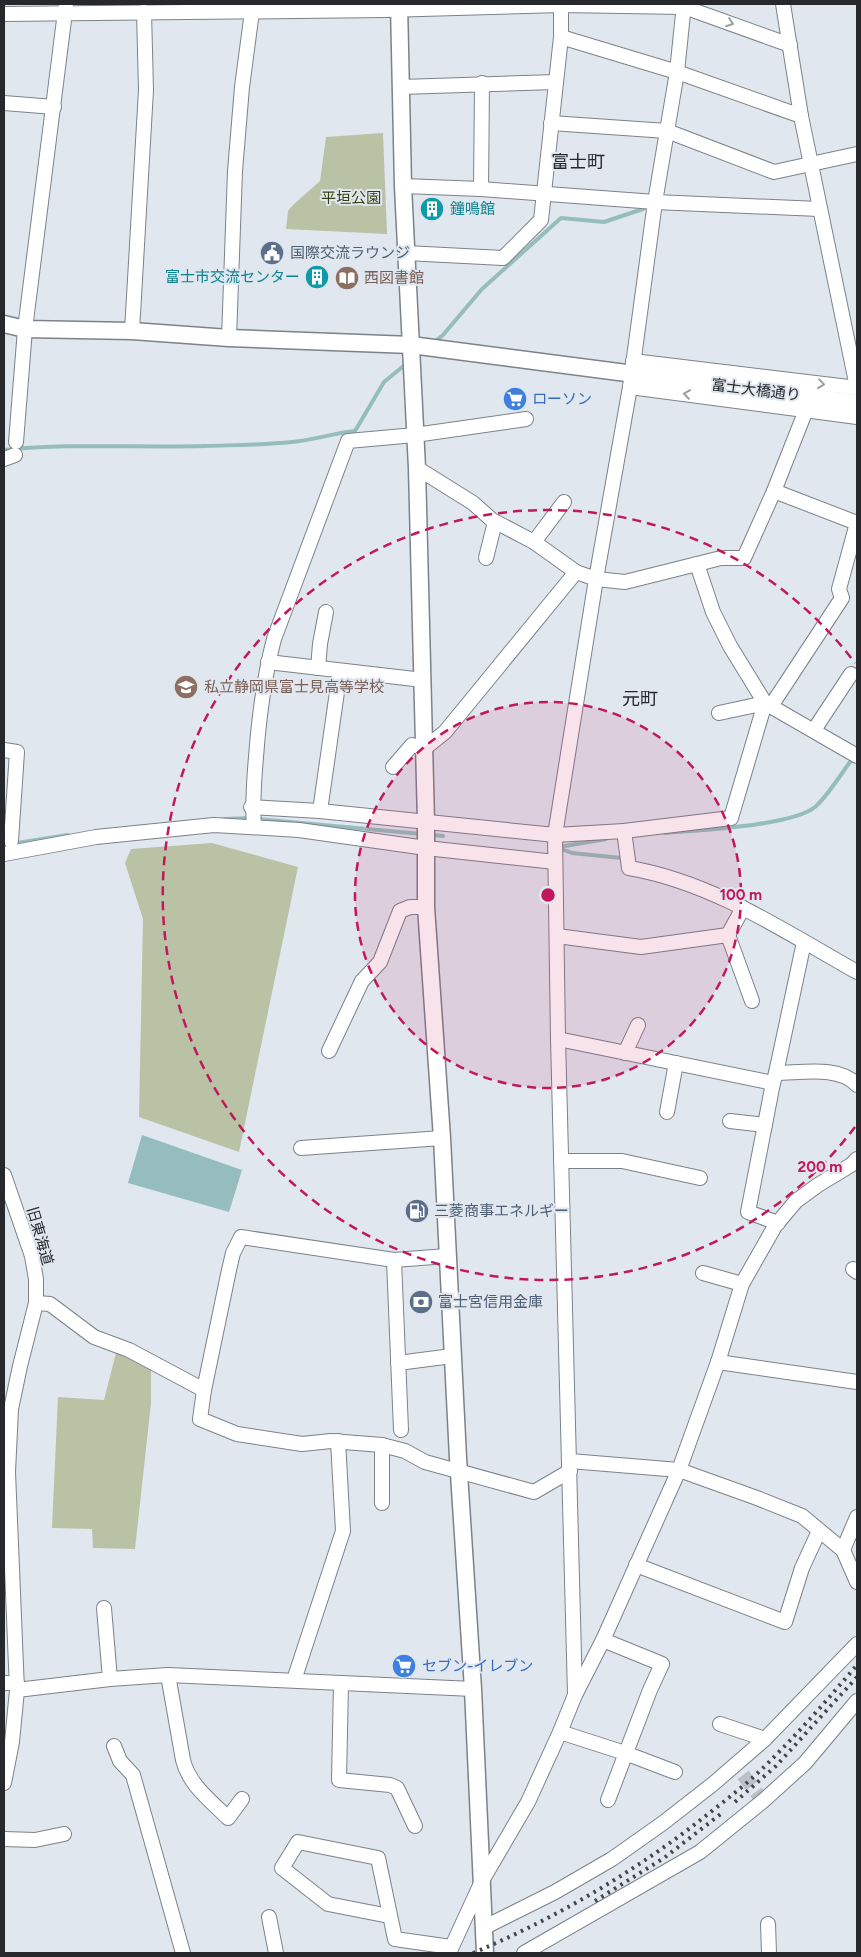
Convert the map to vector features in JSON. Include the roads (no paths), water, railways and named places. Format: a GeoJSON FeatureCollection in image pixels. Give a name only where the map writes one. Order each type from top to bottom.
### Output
{"type":"FeatureCollection","features":[{"type":"Feature","properties":{"kind":"street"},"geometry":{"type":"LineString","coordinates":[[4,14],[66,8],[144,12],[253,7],[561,4],[684,5],[790,45]]}},
{"type":"Feature","properties":{"kind":"street"},"geometry":{"type":"LineString","coordinates":[[406,253],[503,258],[541,220],[561,37],[561,4]]}},
{"type":"Feature","properties":{"kind":"street"},"geometry":{"type":"LineString","coordinates":[[631,374],[857,388],[801,116],[783,4]]}},
{"type":"Feature","properties":{"kind":"street"},"geometry":{"type":"LineString","coordinates":[[575,1695],[558,1039],[555,837],[631,374],[655,202],[677,72],[684,5]]}},
{"type":"Feature","properties":{"kind":"street"},"geometry":{"type":"LineString","coordinates":[[399,6],[403,186],[417,468],[426,822],[426,907],[442,1138],[452,1356],[473,1689],[485,1953]]}},
{"type":"Feature","properties":{"kind":"street"},"geometry":{"type":"LineString","coordinates":[[229,338],[235,171],[242,87],[253,7]]}},
{"type":"Feature","properties":{"kind":"street"},"geometry":{"type":"LineString","coordinates":[[11,452],[66,8]]}},
{"type":"Feature","properties":{"kind":"street"},"geometry":{"type":"LineString","coordinates":[[132,331],[146,90],[144,12]]}},
{"type":"Feature","properties":{"kind":"street"},"geometry":{"type":"LineString","coordinates":[[561,37],[677,72],[801,116]]}},
{"type":"Feature","properties":{"kind":"street"},"geometry":{"type":"LineString","coordinates":[[401,87],[556,82]]}},
{"type":"Feature","properties":{"kind":"street"},"geometry":{"type":"LineString","coordinates":[[481,189],[482,83]]}},
{"type":"Feature","properties":{"kind":"street"},"geometry":{"type":"LineString","coordinates":[[4,103],[54,107]]}},
{"type":"Feature","properties":{"kind":"street"},"geometry":{"type":"LineString","coordinates":[[551,123],[667,131],[774,172],[857,154]]}},
{"type":"Feature","properties":{"kind":"street"},"geometry":{"type":"LineString","coordinates":[[403,186],[481,189],[655,202],[819,209]]}},
{"type":"Feature","properties":{"kind":"street"},"geometry":{"type":"LineString","coordinates":[[4,324],[25,329]]}},
{"type":"Feature","properties":{"kind":"street","name":"富士大橋通り"},"geometry":{"type":"LineString","coordinates":[[25,329],[132,331],[229,338],[411,345],[857,403]]}},
{"type":"Feature","properties":{"kind":"street"},"geometry":{"type":"LineString","coordinates":[[631,374],[806,410],[857,417]]}},
{"type":"Feature","properties":{"kind":"street"},"geometry":{"type":"LineString","coordinates":[[417,468],[473,503],[495,522],[534,542],[576,572],[596,579],[625,582],[721,558],[744,558],[774,492],[806,410]]}},
{"type":"Feature","properties":{"kind":"street"},"geometry":{"type":"LineString","coordinates":[[253,815],[258,731],[268,662],[274,639],[348,441],[415,435],[526,419]]}},
{"type":"Feature","properties":{"kind":"street"},"geometry":{"type":"LineString","coordinates":[[4,854],[96,837],[214,824],[253,815],[320,811],[555,837],[731,818],[768,704],[842,598],[839,589],[857,522],[774,492]]}},
{"type":"Feature","properties":{"kind":"street"},"geometry":{"type":"LineString","coordinates":[[534,542],[564,502]]}},
{"type":"Feature","properties":{"kind":"street"},"geometry":{"type":"LineString","coordinates":[[486,558],[495,522]]}},
{"type":"Feature","properties":{"kind":"street"},"geometry":{"type":"LineString","coordinates":[[697,564],[713,612],[730,646],[768,704],[857,756]]}},
{"type":"Feature","properties":{"kind":"street"},"geometry":{"type":"LineString","coordinates":[[424,748],[445,732],[576,572]]}},
{"type":"Feature","properties":{"kind":"street"},"geometry":{"type":"LineString","coordinates":[[318,668],[326,612]]}},
{"type":"Feature","properties":{"kind":"street"},"geometry":{"type":"LineString","coordinates":[[268,662],[423,680]]}},
{"type":"Feature","properties":{"kind":"street"},"geometry":{"type":"LineString","coordinates":[[320,811],[340,671]]}},
{"type":"Feature","properties":{"kind":"street"},"geometry":{"type":"LineString","coordinates":[[814,730],[851,674]]}},
{"type":"Feature","properties":{"kind":"street"},"geometry":{"type":"LineString","coordinates":[[720,713],[768,704]]}},
{"type":"Feature","properties":{"kind":"street"},"geometry":{"type":"LineString","coordinates":[[393,767],[412,745],[424,748]]}},
{"type":"Feature","properties":{"kind":"street"},"geometry":{"type":"LineString","coordinates":[[4,750],[17,752],[11,841]]}},
{"type":"Feature","properties":{"kind":"street"},"geometry":{"type":"LineString","coordinates":[[253,815],[299,830],[426,848],[555,861]]}},
{"type":"Feature","properties":{"kind":"street"},"geometry":{"type":"LineString","coordinates":[[624,830],[629,868],[657,873],[729,900],[857,972]]}},
{"type":"Feature","properties":{"kind":"street"},"geometry":{"type":"LineString","coordinates":[[329,1051],[362,981],[380,962],[400,911],[410,907],[426,907]]}},
{"type":"Feature","properties":{"kind":"street"},"geometry":{"type":"LineString","coordinates":[[742,908],[728,935],[752,1001]]}},
{"type":"Feature","properties":{"kind":"street"},"geometry":{"type":"LineString","coordinates":[[557,936],[641,947],[728,935]]}},
{"type":"Feature","properties":{"kind":"street"},"geometry":{"type":"LineString","coordinates":[[778,1223],[748,1212],[774,1078],[804,942]]}},
{"type":"Feature","properties":{"kind":"street"},"geometry":{"type":"LineString","coordinates":[[625,1053],[638,1025]]}},
{"type":"Feature","properties":{"kind":"street"},"geometry":{"type":"LineString","coordinates":[[558,1039],[676,1063],[774,1078],[824,1072],[850,1077],[857,1084]]}},
{"type":"Feature","properties":{"kind":"street"},"geometry":{"type":"LineString","coordinates":[[667,1112],[676,1063]]}},
{"type":"Feature","properties":{"kind":"street"},"geometry":{"type":"LineString","coordinates":[[730,1121],[765,1125]]}},
{"type":"Feature","properties":{"kind":"street"},"geometry":{"type":"LineString","coordinates":[[301,1148],[442,1138]]}},
{"type":"Feature","properties":{"kind":"street"},"geometry":{"type":"LineString","coordinates":[[389,1916],[328,1904],[282,1868],[298,1842],[378,1858],[395,1939],[449,1951],[483,1879],[528,1802],[575,1695],[603,1640],[679,1470],[718,1362],[742,1284],[778,1223],[796,1202],[857,1159]]}},
{"type":"Feature","properties":{"kind":"street"},"geometry":{"type":"LineString","coordinates":[[561,1161],[622,1161],[700,1178]]}},
{"type":"Feature","properties":{"kind":"street","name":"旧東海道"},"geometry":{"type":"LineString","coordinates":[[4,1175],[32,1256],[36,1278],[36,1303],[12,1409],[9,1454],[13,1685],[12,1742],[4,1784]]}},
{"type":"Feature","properties":{"kind":"street"},"geometry":{"type":"LineString","coordinates":[[447,1256],[394,1260],[241,1237],[233,1253],[229,1270],[204,1390],[200,1419],[237,1434],[302,1444],[338,1441],[382,1445],[405,1451],[425,1462],[534,1492],[570,1466],[679,1470],[802,1516],[843,1550],[857,1582]]}},
{"type":"Feature","properties":{"kind":"street"},"geometry":{"type":"LineString","coordinates":[[394,1260],[401,1430]]}},
{"type":"Feature","properties":{"kind":"street"},"geometry":{"type":"LineString","coordinates":[[703,1273],[742,1284]]}},
{"type":"Feature","properties":{"kind":"street"},"geometry":{"type":"LineString","coordinates":[[36,1303],[50,1304],[94,1338],[129,1350],[204,1390]]}},
{"type":"Feature","properties":{"kind":"street"},"geometry":{"type":"LineString","coordinates":[[398,1363],[452,1356]]}},
{"type":"Feature","properties":{"kind":"street"},"geometry":{"type":"LineString","coordinates":[[718,1362],[857,1382]]}},
{"type":"Feature","properties":{"kind":"street"},"geometry":{"type":"LineString","coordinates":[[294,1680],[343,1531],[338,1441]]}},
{"type":"Feature","properties":{"kind":"street"},"geometry":{"type":"LineString","coordinates":[[382,1445],[382,1503]]}},
{"type":"Feature","properties":{"kind":"street"},"geometry":{"type":"LineString","coordinates":[[843,1550],[857,1517]]}},
{"type":"Feature","properties":{"kind":"street"},"geometry":{"type":"LineString","coordinates":[[636,1565],[785,1622],[802,1568],[819,1531]]}},
{"type":"Feature","properties":{"kind":"street"},"geometry":{"type":"LineString","coordinates":[[104,1608],[110,1679]]}},
{"type":"Feature","properties":{"kind":"street"},"geometry":{"type":"LineString","coordinates":[[603,1640],[662,1664],[625,1753],[608,1800]]}},
{"type":"Feature","properties":{"kind":"street"},"geometry":{"type":"LineString","coordinates":[[483,1928],[555,1892],[612,1859],[663,1823],[713,1784],[765,1739],[857,1644]]}},
{"type":"Feature","properties":{"kind":"street"},"geometry":{"type":"LineString","coordinates":[[13,1685],[168,1675],[473,1689]]}},
{"type":"Feature","properties":{"kind":"street"},"geometry":{"type":"LineString","coordinates":[[168,1675],[183,1760],[191,1782],[228,1818],[242,1799]]}},
{"type":"Feature","properties":{"kind":"street"},"geometry":{"type":"LineString","coordinates":[[341,1684],[339,1780],[390,1784],[397,1788],[415,1826]]}},
{"type":"Feature","properties":{"kind":"street"},"geometry":{"type":"LineString","coordinates":[[524,1953],[700,1852],[763,1801],[805,1763],[857,1701]]}},
{"type":"Feature","properties":{"kind":"street"},"geometry":{"type":"LineString","coordinates":[[720,1724],[765,1739]]}},
{"type":"Feature","properties":{"kind":"street"},"geometry":{"type":"LineString","coordinates":[[560,1732],[625,1753],[675,1772]]}},
{"type":"Feature","properties":{"kind":"street"},"geometry":{"type":"LineString","coordinates":[[114,1746],[120,1761],[133,1775],[183,1953]]}},
{"type":"Feature","properties":{"kind":"street"},"geometry":{"type":"LineString","coordinates":[[734,1764],[743,1776]]}},
{"type":"Feature","properties":{"kind":"street"},"geometry":{"type":"LineString","coordinates":[[4,1839],[36,1840],[64,1834]]}},
{"type":"Feature","properties":{"kind":"street"},"geometry":{"type":"LineString","coordinates":[[269,1917],[276,1953]]}},
{"type":"Feature","properties":{"kind":"street"},"geometry":{"type":"LineString","coordinates":[[768,1924],[770,1953]]}},
{"type":"Feature","properties":{"kind":"waterway"},"geometry":{"type":"LineString","coordinates":[[433,343],[443,335],[482,289],[561,218],[604,222],[643,209]]}},
{"type":"Feature","properties":{"kind":"waterway"},"geometry":{"type":"LineString","coordinates":[[4,450],[54,447],[270,444],[300,441],[355,431],[384,382],[406,364]]}},
{"type":"Feature","properties":{"kind":"waterway"},"geometry":{"type":"LineString","coordinates":[[665,833],[766,823],[803,813],[820,802],[853,758]]}},
{"type":"Feature","properties":{"kind":"waterway"},"geometry":{"type":"LineString","coordinates":[[224,819],[250,818]]}},
{"type":"Feature","properties":{"kind":"waterway"},"geometry":{"type":"LineString","coordinates":[[257,819],[422,834]]}},
{"type":"Feature","properties":{"kind":"waterway"},"geometry":{"type":"LineString","coordinates":[[4,845],[68,835]]}},
{"type":"Feature","properties":{"kind":"waterway"},"geometry":{"type":"LineString","coordinates":[[431,835],[443,836]]}},
{"type":"Feature","properties":{"kind":"waterway"},"geometry":{"type":"LineString","coordinates":[[559,847],[606,839]]}},
{"type":"Feature","properties":{"kind":"waterway"},"geometry":{"type":"LineString","coordinates":[[559,848],[572,853],[621,858]]}},
{"type":"Feature","properties":{"kind":"tunnel"},"geometry":{"type":"LineString","coordinates":[[743,1775],[763,1801]]}},
{"type":"Feature","properties":{"kind":"railway"},"geometry":{"type":"LineString","coordinates":[[473,1953],[533,1926],[590,1895],[645,1860],[698,1822],[763,1768],[857,1665]]}},
{"type":"Feature","properties":{"kind":"railway"},"geometry":{"type":"LineString","coordinates":[[735,1802],[776,1766],[857,1677]]}},
{"type":"Feature","properties":{"kind":"railway"},"geometry":{"type":"LineString","coordinates":[[595,1901],[664,1858],[722,1813]]}},
{"type":"Feature","properties":{"kind":"place","name":"鐘鳴館"},"geometry":{"type":"Point","coordinates":[432,209]}},
{"type":"Feature","properties":{"kind":"place","name":"国際交流ラウンジ"},"geometry":{"type":"Point","coordinates":[272,253]}},
{"type":"Feature","properties":{"kind":"place","name":"富士市交流センター"},"geometry":{"type":"Point","coordinates":[317,277]}},
{"type":"Feature","properties":{"kind":"place","name":"西図書館"},"geometry":{"type":"Point","coordinates":[347,278]}},
{"type":"Feature","properties":{"kind":"place","name":"ローソン"},"geometry":{"type":"Point","coordinates":[515,399]}},
{"type":"Feature","properties":{"kind":"place","name":"私立静岡県富士見高等学校"},"geometry":{"type":"Point","coordinates":[186,687]}},
{"type":"Feature","properties":{"kind":"place","name":"三菱商事エネルギー"},"geometry":{"type":"Point","coordinates":[417,1211]}},
{"type":"Feature","properties":{"kind":"place","name":"富士宮信用金庫"},"geometry":{"type":"Point","coordinates":[421,1302]}},
{"type":"Feature","properties":{"kind":"place","name":"セブン-イレブン"},"geometry":{"type":"Point","coordinates":[404,1666]}},
{"type":"Feature","properties":{"kind":"district","name":"富士町"},"geometry":{"type":"Point","coordinates":[578,162]}},
{"type":"Feature","properties":{"kind":"district","name":"元町"},"geometry":{"type":"Point","coordinates":[640,699]}},
{"type":"Feature","properties":{"kind":"park label","name":"平垣公園"},"geometry":{"type":"Point","coordinates":[351,198]}}]}
